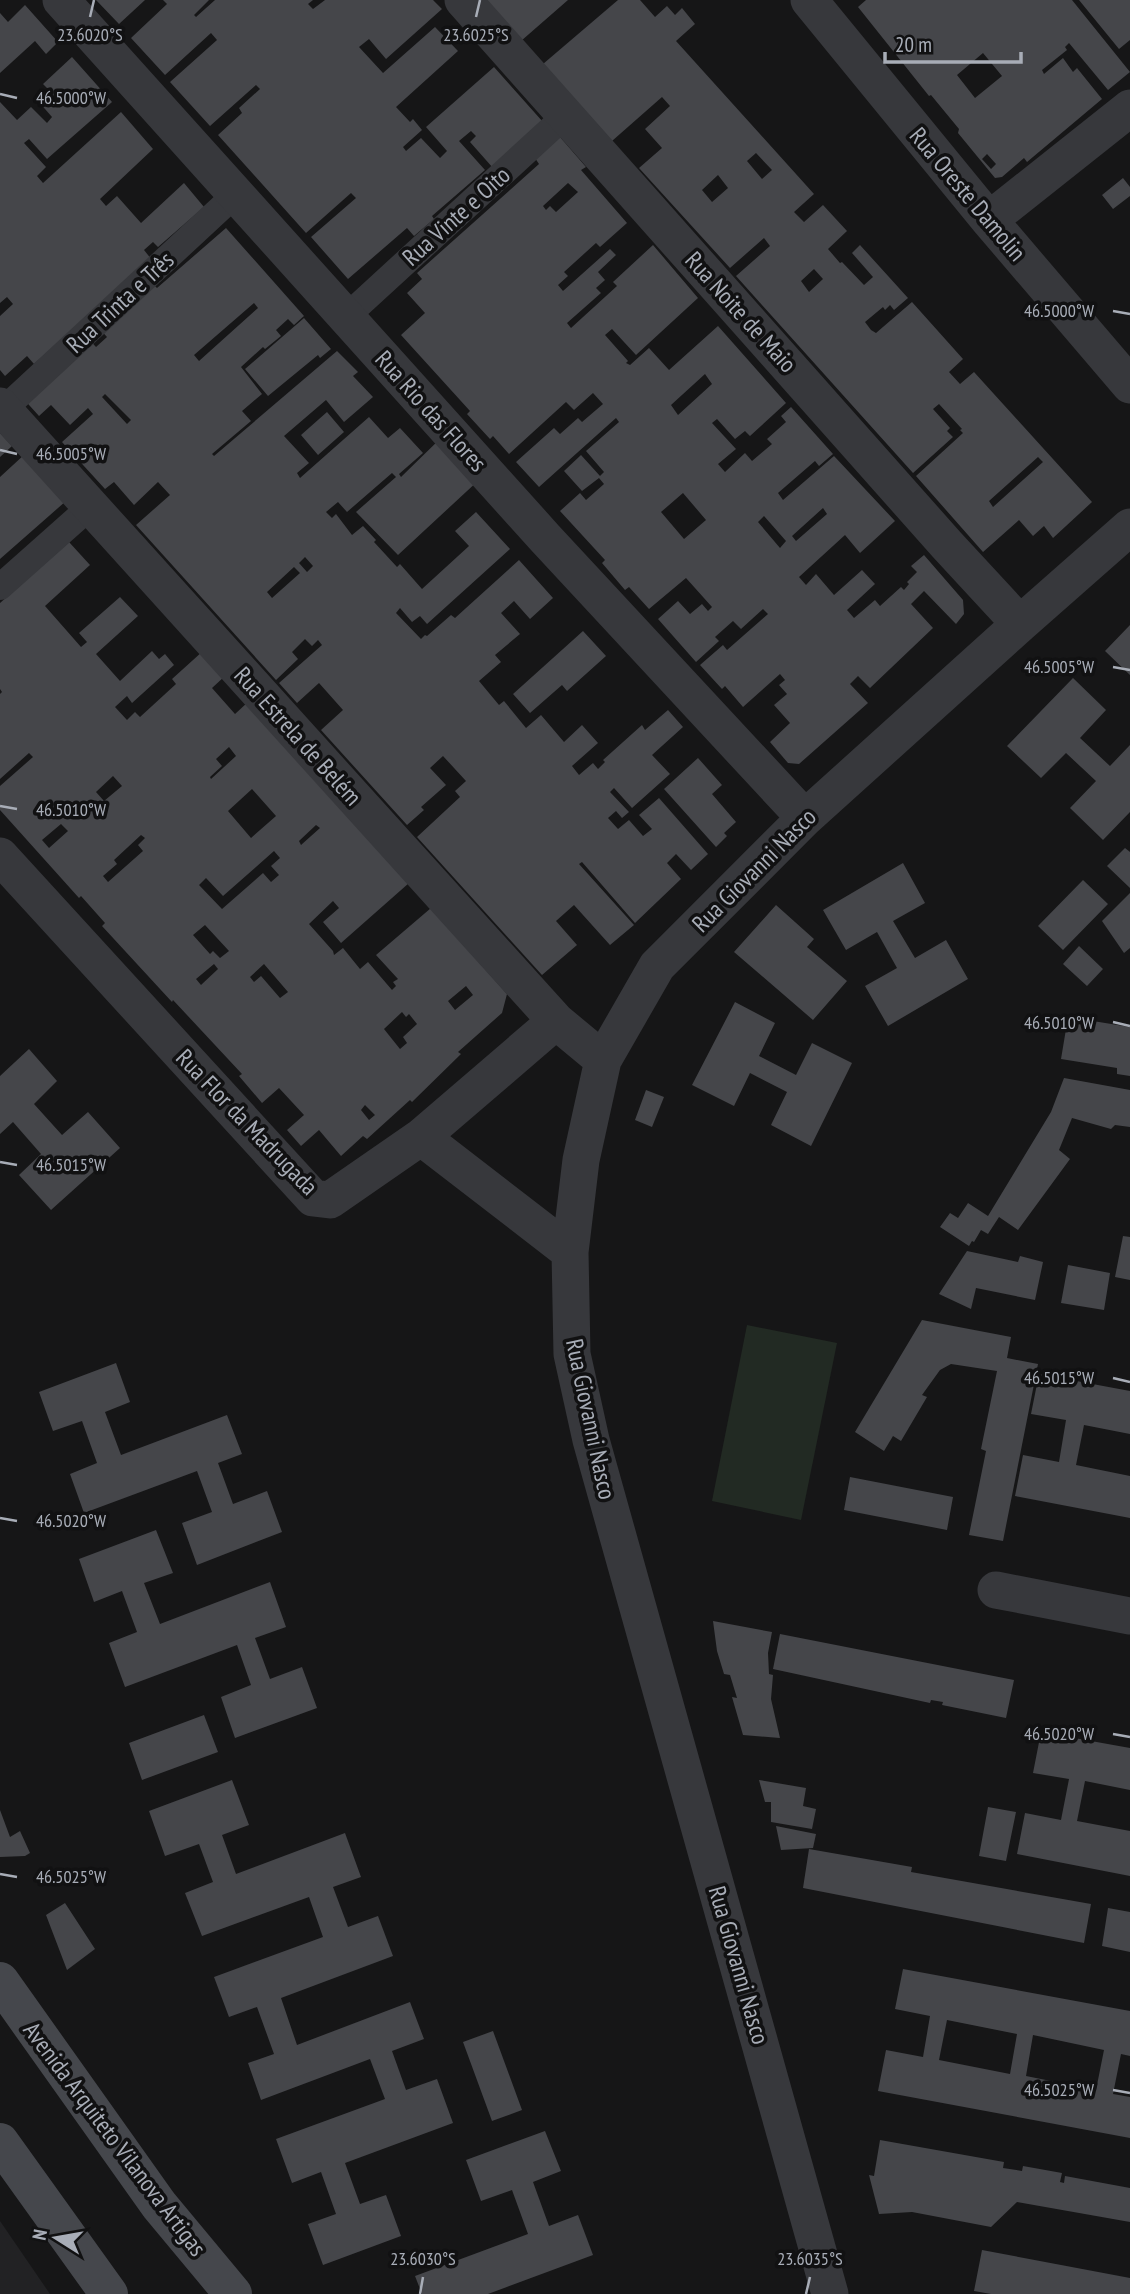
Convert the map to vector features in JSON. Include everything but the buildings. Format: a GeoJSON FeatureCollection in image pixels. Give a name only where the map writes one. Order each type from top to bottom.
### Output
{"type":"FeatureCollection","features":[{"type":"Feature","properties":{"kind":"main road","name":"Avenida Arquiteto Vilanova Artigas"},"geometry":{"type":"LineString","coordinates":[[0,1982],[159,2205],[233,2294]]}},
{"type":"Feature","properties":{"kind":"main road"},"geometry":{"type":"LineString","coordinates":[[0,2143],[109,2294]]}},
{"type":"Feature","properties":{"kind":"street","name":"Rua Rio das Flores"},"geometry":{"type":"LineString","coordinates":[[61,0],[545,538],[805,818]]}},
{"type":"Feature","properties":{"kind":"street","name":"Rua Noite de Maio"},"geometry":{"type":"LineString","coordinates":[[463,0],[1020,624]]}},
{"type":"Feature","properties":{"kind":"street","name":"Rua Oreste Damolin"},"geometry":{"type":"LineString","coordinates":[[814,2],[989,220],[1130,385]]}},
{"type":"Feature","properties":{"kind":"street"},"geometry":{"type":"LineString","coordinates":[[989,220],[1130,108]]}},
{"type":"Feature","properties":{"kind":"street","name":"Rua Vinte e Oito"},"geometry":{"type":"LineString","coordinates":[[346,316],[566,116]]}},
{"type":"Feature","properties":{"kind":"street","name":"Rua Trinta e Três"},"geometry":{"type":"LineString","coordinates":[[2,408],[236,194]]}},
{"type":"Feature","properties":{"kind":"street","name":"Rua Estrela de Belém"},"geometry":{"type":"LineString","coordinates":[[2,408],[556,1021],[603,1060]]}},
{"type":"Feature","properties":{"kind":"street"},"geometry":{"type":"LineString","coordinates":[[0,587],[91,506]]}},
{"type":"Feature","properties":{"kind":"street","name":"Rua Giovanni Nasco"},"geometry":{"type":"LineString","coordinates":[[830,2294],[591,1440],[572,1354],[570,1252],[581,1160],[603,1060],[657,966],[805,818],[1130,527]]}},
{"type":"Feature","properties":{"kind":"street","name":"Rua Flor da Madrugada"},"geometry":{"type":"LineString","coordinates":[[0,856],[313,1198],[330,1200],[421,1137],[556,1021]]}},
{"type":"Feature","properties":{"kind":"street"},"geometry":{"type":"LineString","coordinates":[[421,1137],[570,1252]]}},
{"type":"Feature","properties":{"kind":"street"},"geometry":{"type":"LineString","coordinates":[[996,1590],[1130,1616]]}},
{"type":"Feature","properties":{"kind":"shaded area"},"geometry":{"type":"Polygon","coordinates":[[[747,1325],[837,1343],[801,1520],[712,1501],[747,1325]]]}},
{"type":"Feature","properties":{"kind":"shaded area"},"geometry":{"type":"Polygon","coordinates":[[[0,2221],[50,2294],[0,2294],[0,2221]]]}}]}
